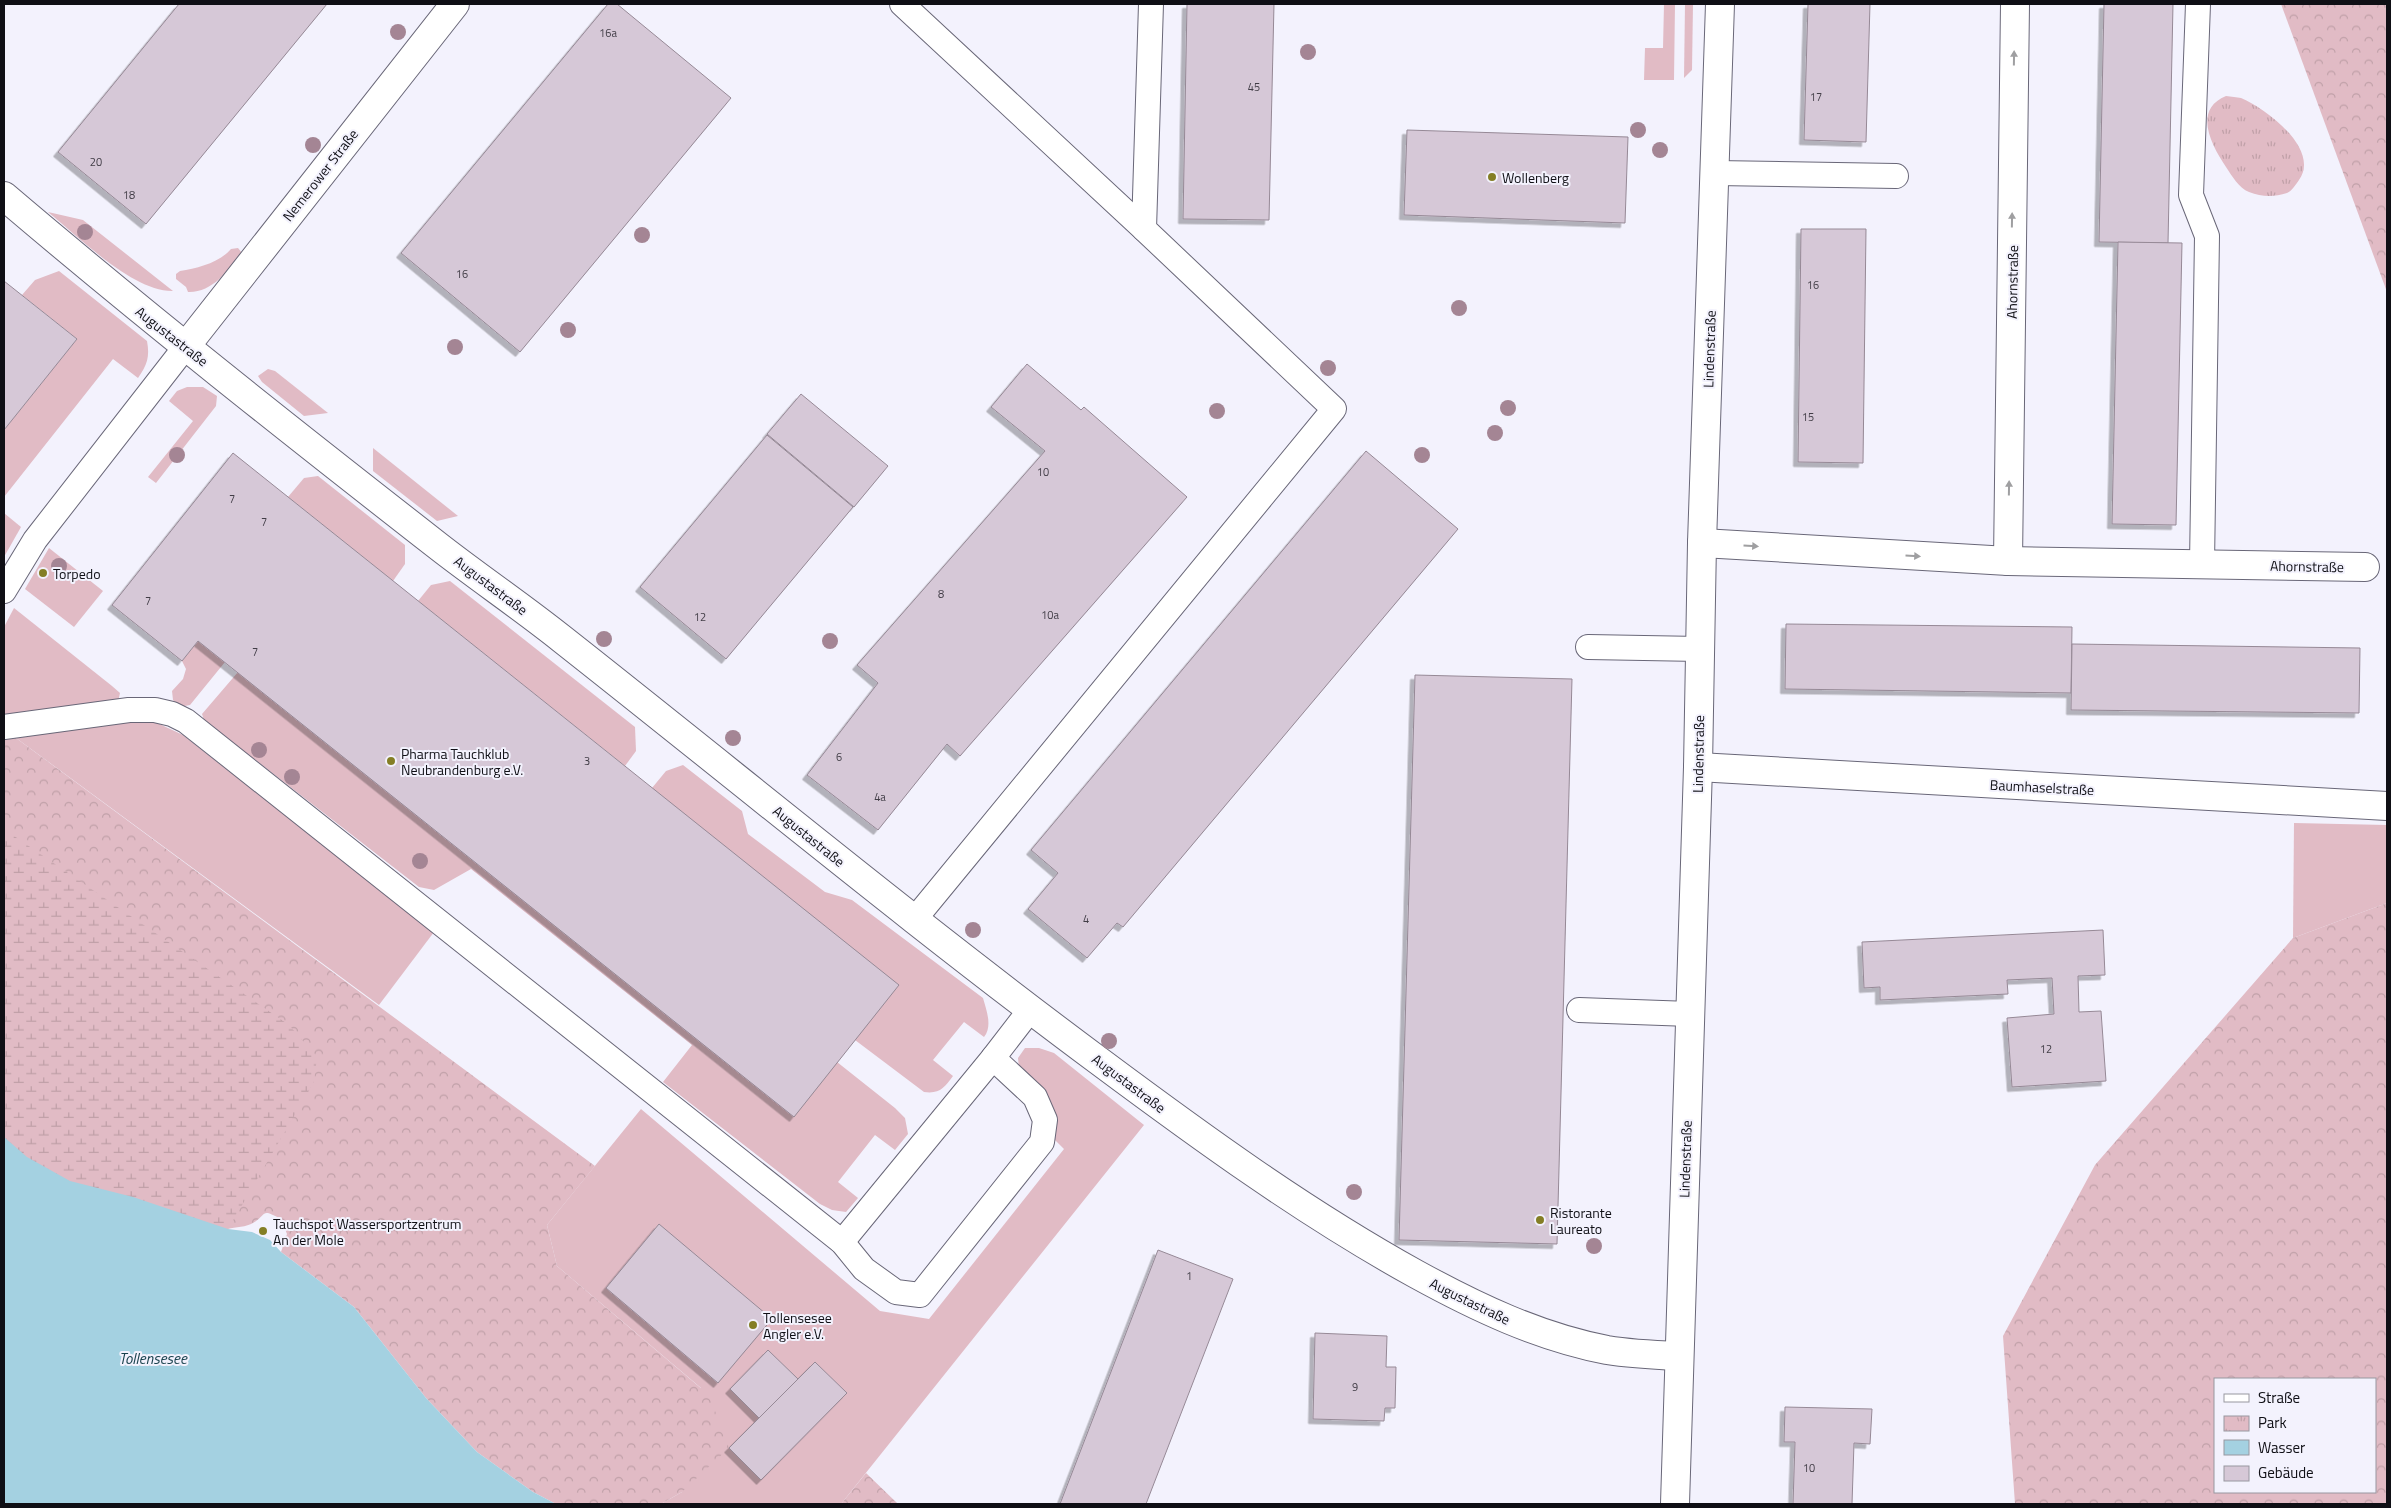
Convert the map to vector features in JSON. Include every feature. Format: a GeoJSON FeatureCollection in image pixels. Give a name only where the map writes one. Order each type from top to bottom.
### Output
{"type":"FeatureCollection","features":[{"type":"Feature","properties":{"kind":"street","name":"Nemerower Straße"},"geometry":{"type":"LineString","coordinates":[[186,346],[455,4]]}},
{"type":"Feature","properties":{"kind":"street","name":"Lindenstraße"},"geometry":{"type":"LineString","coordinates":[[1675,1504],[1698,767],[1702,543],[1716,173],[1720,4]]}},
{"type":"Feature","properties":{"kind":"street","name":"Ahornstraße"},"geometry":{"type":"LineString","coordinates":[[2008,561],[2015,4]]}},
{"type":"Feature","properties":{"kind":"street","name":"Augustastraße"},"geometry":{"type":"LineString","coordinates":[[4,196],[125,299],[442,549],[559,636],[914,920],[1030,1010],[1236,1162],[1358,1242],[1466,1302],[1516,1323],[1570,1341],[1608,1350],[1679,1356]]}},
{"type":"Feature","properties":{"kind":"street","name":"Ahornstraße"},"geometry":{"type":"LineString","coordinates":[[1702,543],[2008,561],[2365,567]]}},
{"type":"Feature","properties":{"kind":"street","name":"Baumhaselstraße"},"geometry":{"type":"LineString","coordinates":[[1698,767],[2387,806]]}},
{"type":"Feature","properties":{"kind":"lane"},"geometry":{"type":"LineString","coordinates":[[902,4],[1334,409],[914,920]]}},
{"type":"Feature","properties":{"kind":"lane"},"geometry":{"type":"LineString","coordinates":[[1144,230],[1151,4]]}},
{"type":"Feature","properties":{"kind":"lane"},"geometry":{"type":"LineString","coordinates":[[2198,4],[2191,195],[2207,236],[2202,564]]}},
{"type":"Feature","properties":{"kind":"lane"},"geometry":{"type":"LineString","coordinates":[[1716,173],[1896,176]]}},
{"type":"Feature","properties":{"kind":"lane"},"geometry":{"type":"LineString","coordinates":[[4,591],[35,540],[186,346]]}},
{"type":"Feature","properties":{"kind":"lane"},"geometry":{"type":"LineString","coordinates":[[1588,647],[1700,649]]}},
{"type":"Feature","properties":{"kind":"lane"},"geometry":{"type":"LineString","coordinates":[[4,727],[129,710],[156,710],[172,714],[186,721],[842,1242],[864,1269],[896,1292],[920,1296],[1042,1142],[1045,1120],[1035,1097],[992,1058]]}},
{"type":"Feature","properties":{"kind":"lane"},"geometry":{"type":"LineString","coordinates":[[842,1242],[1030,1010]]}},
{"type":"Feature","properties":{"kind":"lane"},"geometry":{"type":"LineString","coordinates":[[1579,1010],[1690,1014]]}},
{"type":"Feature","properties":{"kind":"green space"},"geometry":{"type":"Polygon","coordinates":[[[1664,4],[1675,4],[1674,80],[1644,80],[1645,48],[1663,48],[1664,4]]]}},
{"type":"Feature","properties":{"kind":"green space"},"geometry":{"type":"Polygon","coordinates":[[[1685,4],[1693,4],[1692,70],[1684,78],[1685,4]]]}},
{"type":"Feature","properties":{"kind":"green space"},"geometry":{"type":"Polygon","coordinates":[[[2281,4],[2387,4],[2387,292],[2281,4]]]}},
{"type":"Feature","properties":{"kind":"green space"},"geometry":{"type":"Polygon","coordinates":[[[2226,96],[2241,98],[2251,103],[2276,120],[2297,143],[2303,156],[2304,168],[2299,180],[2289,192],[2268,196],[2259,195],[2245,190],[2233,178],[2215,149],[2208,129],[2207,119],[2210,110],[2216,102],[2226,96]]]}},
{"type":"Feature","properties":{"kind":"green space"},"geometry":{"type":"Polygon","coordinates":[[[48,212],[83,220],[173,291],[157,289],[141,283],[124,273],[48,212]]]}},
{"type":"Feature","properties":{"kind":"green space"},"geometry":{"type":"Polygon","coordinates":[[[238,248],[242,253],[219,279],[205,289],[188,292],[186,287],[176,279],[176,274],[180,271],[208,264],[220,258],[231,249],[238,248]]]}},
{"type":"Feature","properties":{"kind":"green space"},"geometry":{"type":"Polygon","coordinates":[[[59,271],[147,341],[147,361],[138,378],[113,359],[4,497],[4,430],[77,339],[22,295],[35,280],[59,271]]]}},
{"type":"Feature","properties":{"kind":"green space"},"geometry":{"type":"Polygon","coordinates":[[[268,369],[275,371],[328,413],[304,416],[262,382],[258,376],[268,369]]]}},
{"type":"Feature","properties":{"kind":"green space"},"geometry":{"type":"Polygon","coordinates":[[[187,387],[203,387],[217,396],[216,406],[156,483],[148,477],[193,421],[169,401],[177,391],[187,387]]]}},
{"type":"Feature","properties":{"kind":"green space"},"geometry":{"type":"Polygon","coordinates":[[[373,448],[458,516],[437,521],[373,471],[373,448]]]}},
{"type":"Feature","properties":{"kind":"green space"},"geometry":{"type":"Polygon","coordinates":[[[318,476],[405,545],[405,564],[393,581],[288,497],[304,478],[318,476]]]}},
{"type":"Feature","properties":{"kind":"green space"},"geometry":{"type":"Polygon","coordinates":[[[4,513],[21,527],[4,557],[4,513]]]}},
{"type":"Feature","properties":{"kind":"green space"},"geometry":{"type":"Polygon","coordinates":[[[49,548],[103,591],[74,627],[25,589],[49,548]]]}},
{"type":"Feature","properties":{"kind":"green space"},"geometry":{"type":"Polygon","coordinates":[[[450,581],[635,727],[636,751],[625,766],[418,601],[431,585],[450,581]]]}},
{"type":"Feature","properties":{"kind":"green space"},"geometry":{"type":"Polygon","coordinates":[[[14,608],[120,693],[118,702],[4,719],[4,627],[14,608]]]}},
{"type":"Feature","properties":{"kind":"green space"},"geometry":{"type":"Polygon","coordinates":[[[198,641],[225,662],[190,705],[179,707],[173,700],[172,691],[183,679],[186,669],[182,661],[198,641]]]}},
{"type":"Feature","properties":{"kind":"green space"},"geometry":{"type":"Polygon","coordinates":[[[238,672],[837,1062],[905,1118],[908,1134],[895,1150],[875,1135],[838,1182],[858,1198],[846,1212],[832,1210],[820,1204],[663,1082],[692,1045],[471,869],[434,890],[419,887],[204,720],[202,714],[238,672]]]}},
{"type":"Feature","properties":{"kind":"green space"},"geometry":{"type":"Polygon","coordinates":[[[132,721],[153,721],[183,735],[434,932],[379,1005],[16,738],[132,721]]]}},
{"type":"Feature","properties":{"kind":"green space"},"geometry":{"type":"Polygon","coordinates":[[[16,738],[595,1166],[547,1225],[557,1266],[709,1395],[729,1448],[682,1492],[661,1504],[556,1504],[533,1492],[477,1452],[426,1398],[354,1307],[281,1252],[287,1234],[281,1219],[267,1213],[250,1224],[228,1229],[4,1137],[4,740],[16,738]]]}},
{"type":"Feature","properties":{"kind":"green space"},"geometry":{"type":"Polygon","coordinates":[[[683,765],[742,811],[748,834],[825,892],[852,900],[983,998],[988,1023],[987,1033],[984,1037],[964,1022],[933,1060],[953,1076],[941,1089],[934,1092],[924,1092],[855,1040],[652,788],[666,771],[683,765]]]}},
{"type":"Feature","properties":{"kind":"green space"},"geometry":{"type":"Polygon","coordinates":[[[2294,823],[2387,825],[2387,903],[2293,938],[2294,823]]]}},
{"type":"Feature","properties":{"kind":"green space"},"geometry":{"type":"Polygon","coordinates":[[[4,829],[289,1025],[317,1057],[314,1082],[228,1229],[217,1260],[4,1191],[4,829]]]}},
{"type":"Feature","properties":{"kind":"green space"},"geometry":{"type":"Polygon","coordinates":[[[2387,903],[2387,1504],[2015,1504],[2003,1336],[2095,1165],[2293,938],[2387,903]]]}},
{"type":"Feature","properties":{"kind":"green space","name":"Tollensesee Angler e.V."},"geometry":{"type":"Polygon","coordinates":[[[1025,1048],[1039,1048],[1054,1053],[1144,1125],[841,1504],[661,1504],[682,1492],[701,1388],[557,1266],[547,1225],[641,1109],[880,1311],[929,1319],[1064,1149],[1053,1138],[1054,1115],[1048,1097],[1019,1068],[1018,1058],[1025,1048]]]}},
{"type":"Feature","properties":{"kind":"green space"},"geometry":{"type":"Polygon","coordinates":[[[866,1473],[898,1504],[841,1504],[866,1473]]]}},
{"type":"Feature","properties":{"kind":"water","name":"Tollensesee"},"geometry":{"type":"Polygon","coordinates":[[[4,1137],[27,1157],[70,1181],[133,1197],[228,1229],[252,1232],[270,1240],[281,1252],[354,1307],[426,1398],[477,1452],[533,1492],[556,1504],[4,1504],[4,1137]]]}},
{"type":"Feature","properties":{"kind":"building"},"geometry":{"type":"Polygon","coordinates":[[[179,4],[327,4],[146,224],[58,152],[179,4]]]}},
{"type":"Feature","properties":{"kind":"building"},"geometry":{"type":"Polygon","coordinates":[[[608,4],[617,4],[731,98],[520,352],[401,253],[608,4]]]}},
{"type":"Feature","properties":{"kind":"building"},"geometry":{"type":"Polygon","coordinates":[[[1187,4],[1274,4],[1269,220],[1183,219],[1187,4]]]}},
{"type":"Feature","properties":{"kind":"building"},"geometry":{"type":"Polygon","coordinates":[[[1808,4],[1870,4],[1866,142],[1804,140],[1808,4]]]}},
{"type":"Feature","properties":{"kind":"building"},"geometry":{"type":"Polygon","coordinates":[[[2104,4],[2173,4],[2168,243],[2099,242],[2104,4]]]}},
{"type":"Feature","properties":{"kind":"building"},"geometry":{"type":"Polygon","coordinates":[[[1407,130],[1628,137],[1625,223],[1404,215],[1407,130]]]}},
{"type":"Feature","properties":{"kind":"building"},"geometry":{"type":"Polygon","coordinates":[[[1801,229],[1866,229],[1863,463],[1798,462],[1801,229]]]}},
{"type":"Feature","properties":{"kind":"building"},"geometry":{"type":"Polygon","coordinates":[[[2118,242],[2182,243],[2176,525],[2112,524],[2118,242]]]}},
{"type":"Feature","properties":{"kind":"building"},"geometry":{"type":"Polygon","coordinates":[[[4,281],[77,339],[4,430],[4,281]]]}},
{"type":"Feature","properties":{"kind":"building"},"geometry":{"type":"Polygon","coordinates":[[[1027,364],[1081,410],[1084,407],[1187,497],[960,756],[947,744],[878,830],[807,775],[878,683],[857,665],[1045,451],[991,407],[1027,364]]]}},
{"type":"Feature","properties":{"kind":"building"},"geometry":{"type":"Polygon","coordinates":[[[801,394],[888,466],[854,507],[767,434],[801,394]]]}},
{"type":"Feature","properties":{"kind":"building"},"geometry":{"type":"Polygon","coordinates":[[[767,435],[853,507],[726,659],[640,587],[767,435]]]}},
{"type":"Feature","properties":{"kind":"building"},"geometry":{"type":"Polygon","coordinates":[[[1366,451],[1458,529],[1123,927],[1117,923],[1087,958],[1028,909],[1058,873],[1031,850],[1366,451]]]}},
{"type":"Feature","properties":{"kind":"building"},"geometry":{"type":"Polygon","coordinates":[[[233,453],[899,985],[794,1117],[198,641],[182,661],[112,605],[233,453]]]}},
{"type":"Feature","properties":{"kind":"building"},"geometry":{"type":"Polygon","coordinates":[[[1786,624],[2072,627],[2071,693],[1785,689],[1786,624]]]}},
{"type":"Feature","properties":{"kind":"building"},"geometry":{"type":"Polygon","coordinates":[[[2072,644],[2360,648],[2359,713],[2071,710],[2072,644]]]}},
{"type":"Feature","properties":{"kind":"building"},"geometry":{"type":"Polygon","coordinates":[[[1415,675],[1572,679],[1557,1244],[1399,1240],[1415,675]]]}},
{"type":"Feature","properties":{"kind":"building"},"geometry":{"type":"Polygon","coordinates":[[[2103,930],[2105,975],[2078,976],[2079,1012],[2101,1011],[2106,1081],[2012,1087],[2007,1018],[2054,1014],[2052,978],[2007,980],[2008,994],[1880,1000],[1880,987],[1864,988],[1862,942],[2103,930]]]}},
{"type":"Feature","properties":{"kind":"building"},"geometry":{"type":"Polygon","coordinates":[[[659,1224],[772,1319],[718,1383],[606,1288],[659,1224]]]}},
{"type":"Feature","properties":{"kind":"building"},"geometry":{"type":"Polygon","coordinates":[[[1158,1250],[1233,1279],[1146,1504],[1060,1504],[1158,1250]]]}},
{"type":"Feature","properties":{"kind":"building"},"geometry":{"type":"Polygon","coordinates":[[[1315,1333],[1387,1336],[1386,1367],[1396,1367],[1395,1408],[1385,1408],[1384,1421],[1313,1419],[1315,1333]]]}},
{"type":"Feature","properties":{"kind":"building"},"geometry":{"type":"Polygon","coordinates":[[[768,1350],[798,1379],[759,1418],[730,1389],[768,1350]]]}},
{"type":"Feature","properties":{"kind":"building"},"geometry":{"type":"Polygon","coordinates":[[[815,1362],[847,1393],[761,1480],[729,1448],[815,1362]]]}},
{"type":"Feature","properties":{"kind":"building"},"geometry":{"type":"Polygon","coordinates":[[[1785,1407],[1872,1409],[1870,1444],[1854,1443],[1852,1504],[1793,1504],[1795,1442],[1784,1442],[1785,1407]]]}},
{"type":"Feature","properties":{"kind":"place","name":"Wollenberg"},"geometry":{"type":"Point","coordinates":[1492,177]}},
{"type":"Feature","properties":{"kind":"place","name":"Torpedo"},"geometry":{"type":"Point","coordinates":[43,573]}},
{"type":"Feature","properties":{"kind":"place","name":"Pharma Tauchklub Neubrandenburg e.V."},"geometry":{"type":"Point","coordinates":[391,761]}},
{"type":"Feature","properties":{"kind":"place","name":"Ristorante Laureato"},"geometry":{"type":"Point","coordinates":[1540,1220]}},
{"type":"Feature","properties":{"kind":"place","name":"Tauchspot Wassersportzentrum An der Mole"},"geometry":{"type":"Point","coordinates":[263,1231]}},
{"type":"Feature","properties":{"kind":"place","name":"Tollensesee Angler e.V."},"geometry":{"type":"Point","coordinates":[753,1325]}}]}
